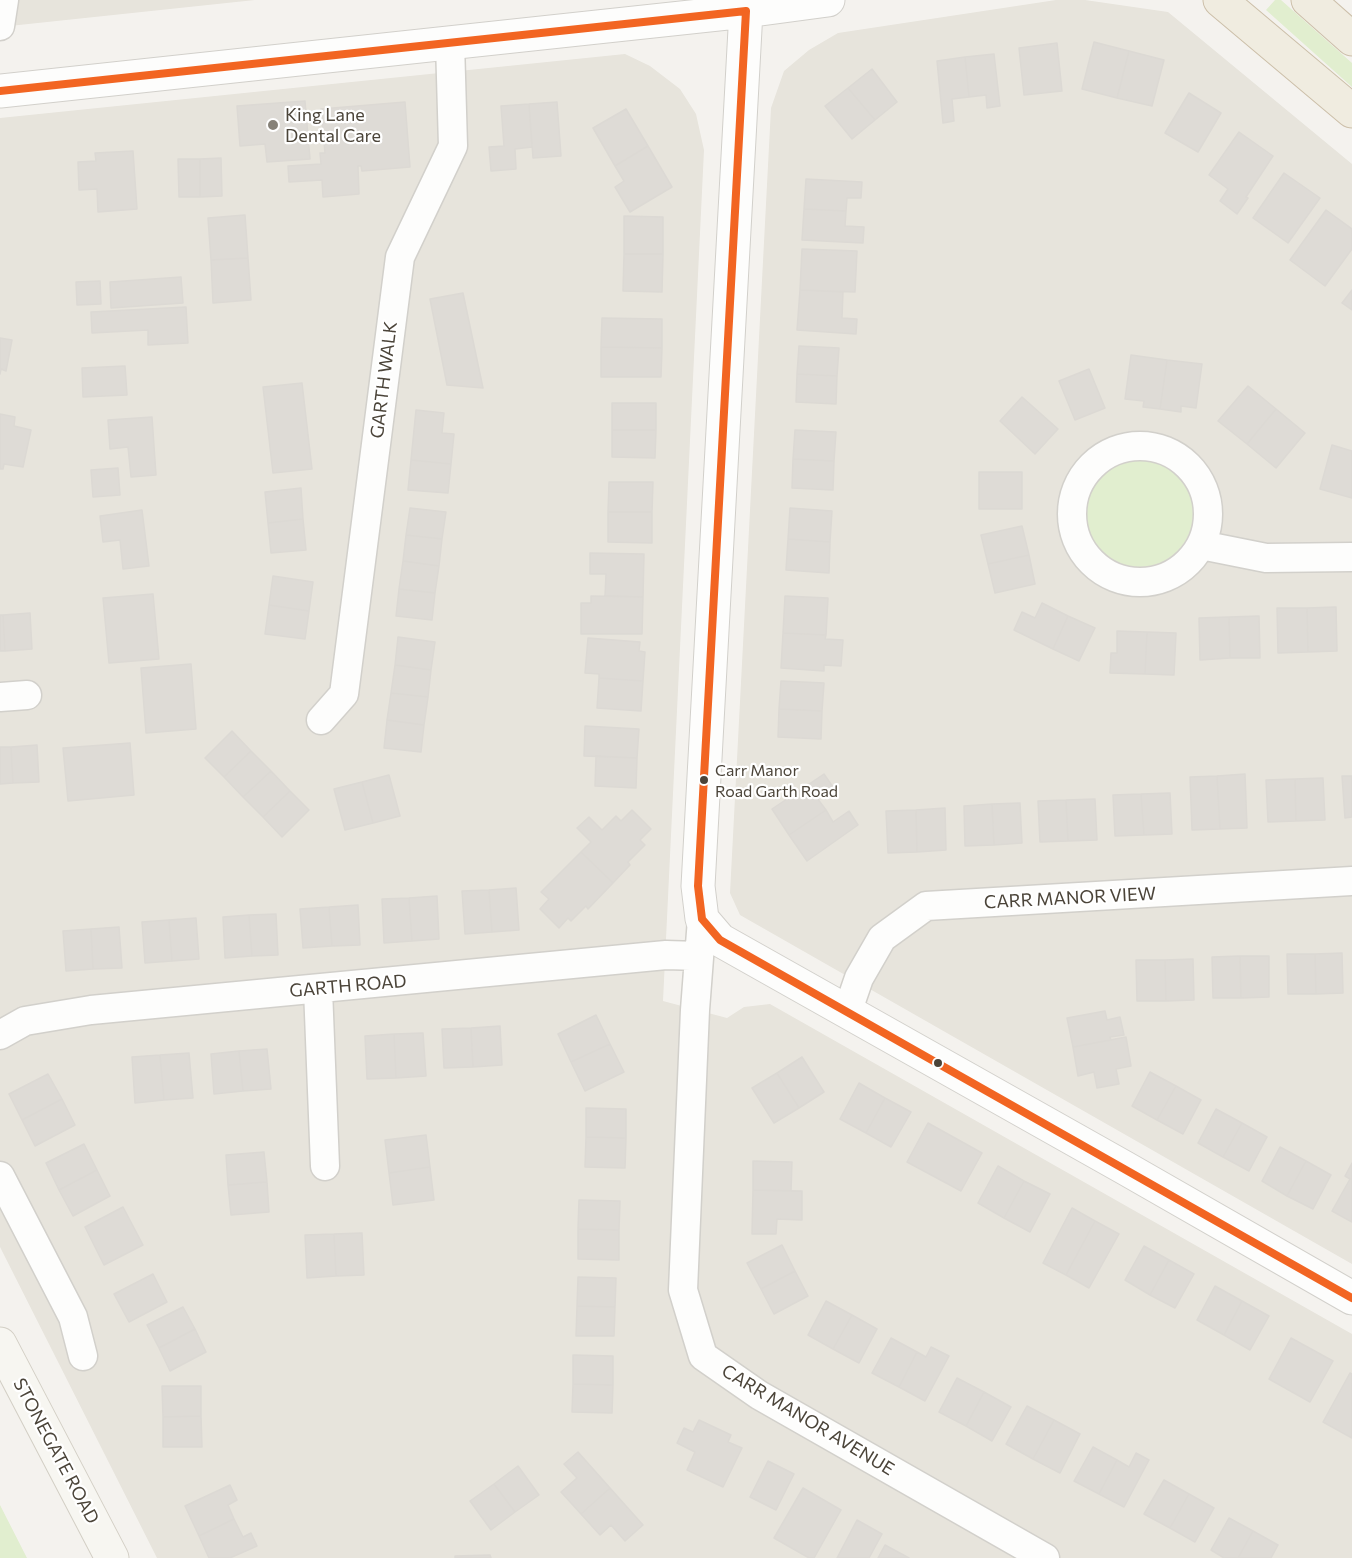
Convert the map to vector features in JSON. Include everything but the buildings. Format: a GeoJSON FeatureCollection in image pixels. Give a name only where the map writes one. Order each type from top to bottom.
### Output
{"type":"FeatureCollection","features":[{"type":"Feature","properties":{"kind":"highway"},"geometry":{"type":"LineString","coordinates":[[1220,0],[1352,111]]}},
{"type":"Feature","properties":{"kind":"highway"},"geometry":{"type":"LineString","coordinates":[[1308,0],[1352,39]]}},
{"type":"Feature","properties":{"kind":"main road","name":"STONEGATE ROAD"},"geometry":{"type":"LineString","coordinates":[[0,1344],[112,1558]]}},
{"type":"Feature","properties":{"kind":"street"},"geometry":{"type":"LineString","coordinates":[[0,26],[4,0]]}},
{"type":"Feature","properties":{"kind":"street"},"geometry":{"type":"LineString","coordinates":[[0,91],[746,11],[828,0]]}},
{"type":"Feature","properties":{"kind":"street"},"geometry":{"type":"LineString","coordinates":[[746,11],[698,886],[702,919],[720,940],[1352,1298]]}},
{"type":"Feature","properties":{"kind":"street","name":"GARTH WALK"},"geometry":{"type":"LineString","coordinates":[[321,720],[344,694],[400,257],[453,146],[450,43]]}},
{"type":"Feature","properties":{"kind":"street"},"geometry":{"type":"LineString","coordinates":[[1152,445],[1183,459],[1203,485],[1209,509],[1201,545],[1185,566],[1157,581],[1122,581],[1096,567],[1076,541],[1071,504],[1088,468],[1114,449],[1152,445]]}},
{"type":"Feature","properties":{"kind":"street"},"geometry":{"type":"LineString","coordinates":[[1201,545],[1266,558],[1352,556]]}},
{"type":"Feature","properties":{"kind":"street","name":"CARR MANOR VIEW"},"geometry":{"type":"LineString","coordinates":[[847,1013],[860,978],[882,938],[926,906],[1352,881]]}},
{"type":"Feature","properties":{"kind":"street","name":"CARR MANOR AVENUE"},"geometry":{"type":"LineString","coordinates":[[702,919],[694,1022],[683,1290],[704,1356],[759,1395],[1045,1558]]}},
{"type":"Feature","properties":{"kind":"street","name":"GARTH ROAD"},"geometry":{"type":"LineString","coordinates":[[0,1035],[25,1021],[91,1010],[666,955],[699,956]]}},
{"type":"Feature","properties":{"kind":"street"},"geometry":{"type":"LineString","coordinates":[[318,989],[325,1167]]}},
{"type":"Feature","properties":{"kind":"street"},"geometry":{"type":"LineString","coordinates":[[0,1176],[73,1317],[83,1356]]}},
{"type":"Feature","properties":{"kind":"shaded area"},"geometry":{"type":"Polygon","coordinates":[[[0,0],[255,0],[0,27],[0,0]]]}},
{"type":"Feature","properties":{"kind":"shaded area"},"geometry":{"type":"Polygon","coordinates":[[[1056,0],[1085,0],[1168,12],[1352,164],[1352,1264],[740,915],[730,893],[771,108],[784,71],[809,50],[838,33],[1056,0]]]}},
{"type":"Feature","properties":{"kind":"shaded area"},"geometry":{"type":"Polygon","coordinates":[[[625,54],[650,66],[680,89],[696,114],[704,150],[663,1001],[727,1018],[744,1007],[770,1004],[1352,1334],[1352,1558],[157,1558],[0,1247],[0,118],[625,54]]]}},
{"type":"Feature","properties":{"kind":"green space"},"geometry":{"type":"Polygon","coordinates":[[[1275,0],[1281,0],[1352,63],[1352,87],[1266,10],[1275,0]]]}},
{"type":"Feature","properties":{"kind":"green space"},"geometry":{"type":"Polygon","coordinates":[[[1139,459],[1160,463],[1177,475],[1189,492],[1193,513],[1189,534],[1177,551],[1160,563],[1139,567],[1118,563],[1101,551],[1089,534],[1085,513],[1089,492],[1101,475],[1118,463],[1139,459]]]}},
{"type":"Feature","properties":{"kind":"green space"},"geometry":{"type":"Polygon","coordinates":[[[0,1505],[27,1558],[0,1558],[0,1505]]]}},
{"type":"Feature","properties":{"kind":"transit line"},"geometry":{"type":"LineString","coordinates":[[0,91],[746,11],[698,886],[702,919],[720,940],[1352,1298]]}},
{"type":"Feature","properties":{"kind":"place","name":"King Lane Dental Care"},"geometry":{"type":"Point","coordinates":[273,125]}},
{"type":"Feature","properties":{"kind":"place","name":"Carr Manor Road Garth Road"},"geometry":{"type":"Point","coordinates":[704,780]}}]}
